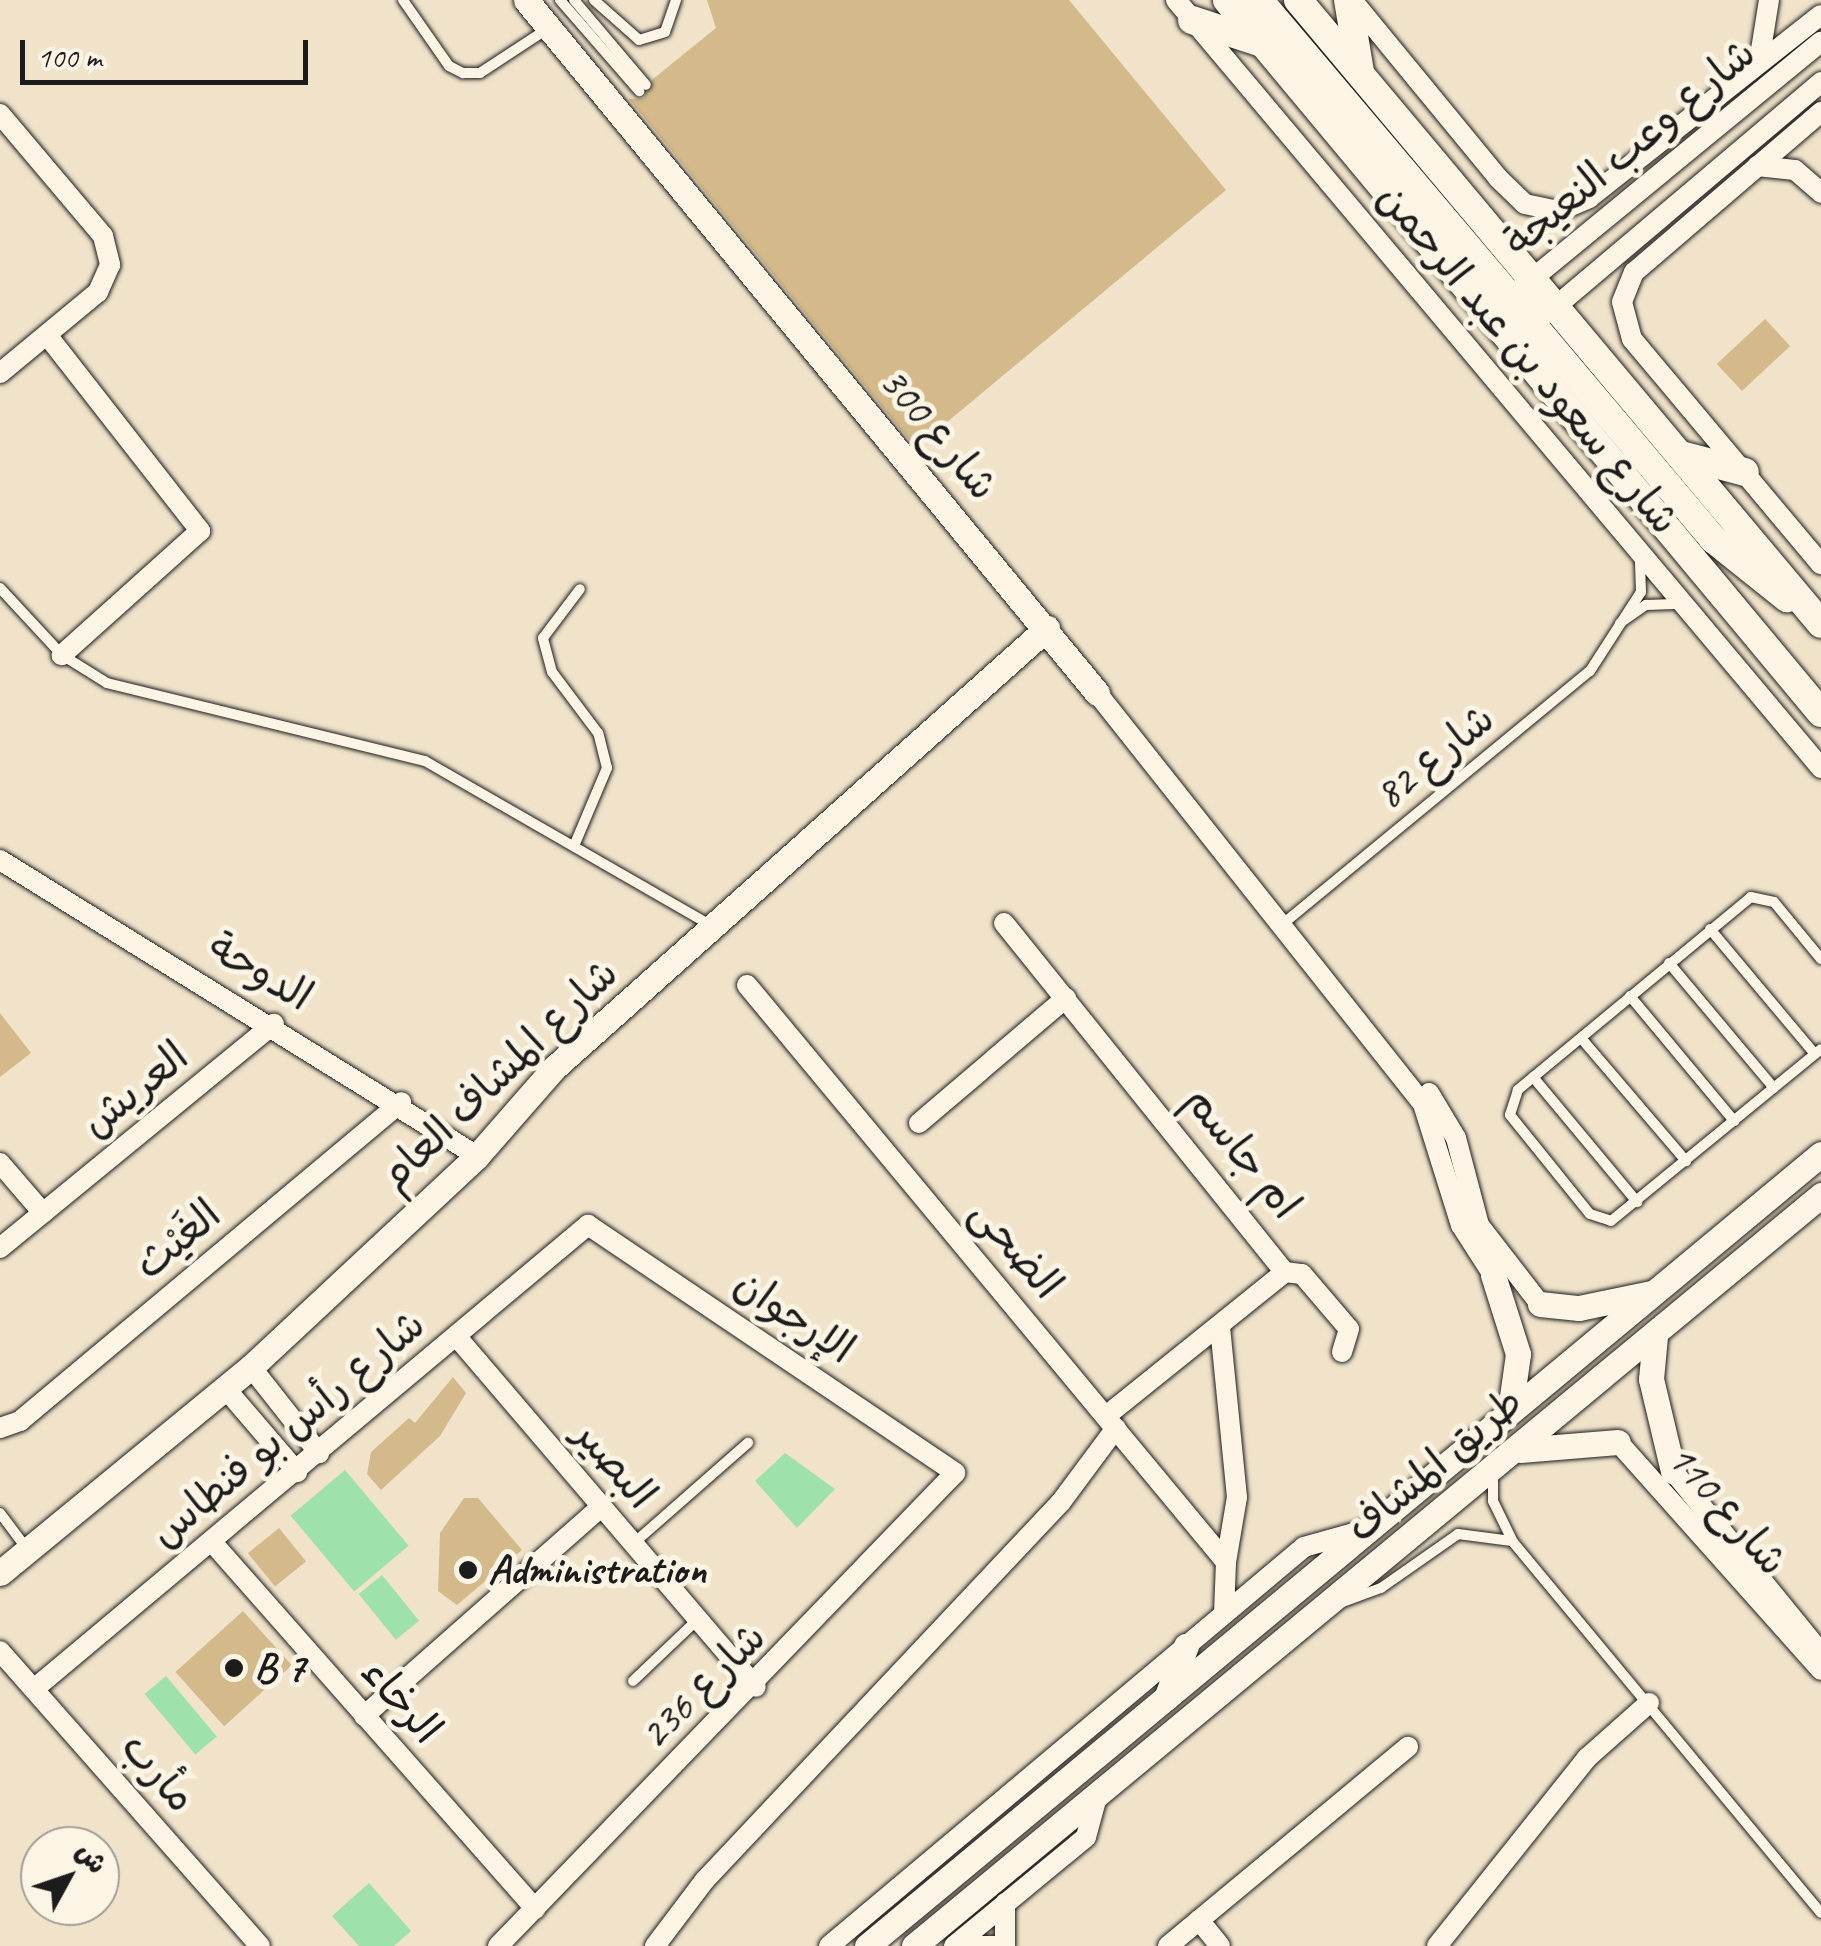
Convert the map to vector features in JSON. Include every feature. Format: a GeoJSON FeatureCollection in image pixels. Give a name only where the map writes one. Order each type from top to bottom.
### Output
{"type":"FeatureCollection","features":[{"type":"Feature","properties":{"kind":"main road","name":"شارع سعود بن عبد الرحمن"},"geometry":{"type":"LineString","coordinates":[[1227,0],[1510,297]]}},
{"type":"Feature","properties":{"kind":"main road"},"geometry":{"type":"LineString","coordinates":[[1259,0],[1510,297],[1522,334],[1713,538],[1819,621]]}},
{"type":"Feature","properties":{"kind":"main road","name":"شارع سعود بن عبد الرحمن"},"geometry":{"type":"LineString","coordinates":[[1298,0],[1360,74],[1510,297]]}},
{"type":"Feature","properties":{"kind":"main road"},"geometry":{"type":"LineString","coordinates":[[1350,0],[1360,74]]}},
{"type":"Feature","properties":{"kind":"main road"},"geometry":{"type":"LineString","coordinates":[[1184,10],[1266,44]]}},
{"type":"Feature","properties":{"kind":"main road"},"geometry":{"type":"LineString","coordinates":[[1510,297],[1555,306]]}},
{"type":"Feature","properties":{"kind":"main road","name":"شارع سعود بن عبد الرحمن"},"geometry":{"type":"LineString","coordinates":[[1555,306],[1819,621]]}},
{"type":"Feature","properties":{"kind":"main road","name":"شارع سعود بن عبد الرحمن"},"geometry":{"type":"LineString","coordinates":[[1522,334],[1818,707]]}},
{"type":"Feature","properties":{"kind":"main road"},"geometry":{"type":"LineString","coordinates":[[1682,455],[1745,472]]}},
{"type":"Feature","properties":{"kind":"street","name":"شارع 300"},"geometry":{"type":"LineString","coordinates":[[526,0],[1047,628],[1364,1023]]}},
{"type":"Feature","properties":{"kind":"street","name":"شارع وعب النعيجة"},"geometry":{"type":"LineString","coordinates":[[1350,0],[1498,178],[1544,210],[1589,198],[1815,18]]}},
{"type":"Feature","properties":{"kind":"street"},"geometry":{"type":"LineString","coordinates":[[1759,59],[1769,0],[1815,18]]}},
{"type":"Feature","properties":{"kind":"street","name":"شارع سعود بن عبد الرحمن"},"geometry":{"type":"LineString","coordinates":[[1184,10],[1821,768]]}},
{"type":"Feature","properties":{"kind":"street","name":"شارع وعب النعيجة"},"geometry":{"type":"LineString","coordinates":[[1510,297],[1821,42]]}},
{"type":"Feature","properties":{"kind":"street","name":"شارع وعب النعيجة"},"geometry":{"type":"LineString","coordinates":[[1522,334],[1821,82]]}},
{"type":"Feature","properties":{"kind":"street"},"geometry":{"type":"LineString","coordinates":[[0,114],[109,250],[98,292],[0,374]]}},
{"type":"Feature","properties":{"kind":"street"},"geometry":{"type":"LineString","coordinates":[[1813,119],[1634,272],[1622,302],[1632,339],[1821,564]]}},
{"type":"Feature","properties":{"kind":"street"},"geometry":{"type":"LineString","coordinates":[[1806,175],[1813,119]]}},
{"type":"Feature","properties":{"kind":"street"},"geometry":{"type":"LineString","coordinates":[[1757,166],[1806,175],[1821,192]]}},
{"type":"Feature","properties":{"kind":"street"},"geometry":{"type":"LineString","coordinates":[[1695,190],[1736,184]]}},
{"type":"Feature","properties":{"kind":"street"},"geometry":{"type":"LineString","coordinates":[[47,335],[200,532],[62,655]]}},
{"type":"Feature","properties":{"kind":"street","name":"شارع المشاف العام"},"geometry":{"type":"LineString","coordinates":[[0,1573],[250,1367],[476,1156],[554,1068],[1047,628]]}},
{"type":"Feature","properties":{"kind":"street"},"geometry":{"type":"LineString","coordinates":[[0,884],[8,865]]}},
{"type":"Feature","properties":{"kind":"street","name":"الدوحة"},"geometry":{"type":"LineString","coordinates":[[8,865],[401,1102],[476,1156]]}},
{"type":"Feature","properties":{"kind":"street","name":"ام جاسم"},"geometry":{"type":"LineString","coordinates":[[655,1946],[705,1880],[1061,1502],[1111,1422],[1285,1272],[1004,923]]}},
{"type":"Feature","properties":{"kind":"street","name":"الضحى"},"geometry":{"type":"LineString","coordinates":[[747,984],[1226,1562]]}},
{"type":"Feature","properties":{"kind":"street"},"geometry":{"type":"LineString","coordinates":[[920,1123],[1066,998]]}},
{"type":"Feature","properties":{"kind":"street"},"geometry":{"type":"LineString","coordinates":[[1364,1023],[1432,1119],[1462,1225],[1493,1275],[1518,1354],[1510,1410]]}},
{"type":"Feature","properties":{"kind":"street"},"geometry":{"type":"LineString","coordinates":[[1364,1023],[1443,1110],[1479,1225],[1540,1304],[1596,1306],[1666,1288]]}},
{"type":"Feature","properties":{"kind":"street","name":"العريش"},"geometry":{"type":"LineString","coordinates":[[0,1248],[274,1024]]}},
{"type":"Feature","properties":{"kind":"street","name":"الغَيْث"},"geometry":{"type":"LineString","coordinates":[[0,1428],[20,1421],[401,1102]]}},
{"type":"Feature","properties":{"kind":"street","name":"طريق المشاف"},"geometry":{"type":"LineString","coordinates":[[866,1946],[1510,1410],[1666,1288],[1821,1154]]}},
{"type":"Feature","properties":{"kind":"street"},"geometry":{"type":"LineString","coordinates":[[0,1163],[43,1213]]}},
{"type":"Feature","properties":{"kind":"street","name":"طريق المشاف"},"geometry":{"type":"LineString","coordinates":[[914,1946],[1821,1195]]}},
{"type":"Feature","properties":{"kind":"street","name":"شارع رأس بو فنطاس"},"geometry":{"type":"LineString","coordinates":[[34,1689],[588,1225]]}},
{"type":"Feature","properties":{"kind":"street","name":"الإرجوان"},"geometry":{"type":"LineString","coordinates":[[588,1225],[955,1473]]}},
{"type":"Feature","properties":{"kind":"street"},"geometry":{"type":"LineString","coordinates":[[1285,1272],[1302,1274],[1349,1329],[1342,1352]]}},
{"type":"Feature","properties":{"kind":"street"},"geometry":{"type":"LineString","coordinates":[[1220,1327],[1237,1497],[1226,1562],[1224,1614]]}},
{"type":"Feature","properties":{"kind":"street"},"geometry":{"type":"LineString","coordinates":[[1655,1336],[1651,1379],[1673,1471]]}},
{"type":"Feature","properties":{"kind":"street","name":"البصير"},"geometry":{"type":"LineString","coordinates":[[456,1337],[756,1686]]}},
{"type":"Feature","properties":{"kind":"street"},"geometry":{"type":"LineString","coordinates":[[250,1367],[319,1453]]}},
{"type":"Feature","properties":{"kind":"street"},"geometry":{"type":"LineString","coordinates":[[225,1388],[297,1472]]}},
{"type":"Feature","properties":{"kind":"street"},"geometry":{"type":"LineString","coordinates":[[1502,1461],[1574,1439],[1618,1442]]}},
{"type":"Feature","properties":{"kind":"street","name":"شارع 110"},"geometry":{"type":"LineString","coordinates":[[1618,1442],[1821,1670]]}},
{"type":"Feature","properties":{"kind":"street","name":"شارع 110"},"geometry":{"type":"LineString","coordinates":[[1673,1471],[1821,1653]]}},
{"type":"Feature","properties":{"kind":"street","name":"شارع 236"},"geometry":{"type":"LineString","coordinates":[[498,1946],[756,1686],[955,1473]]}},
{"type":"Feature","properties":{"kind":"street"},"geometry":{"type":"LineString","coordinates":[[364,1716],[602,1506]]}},
{"type":"Feature","properties":{"kind":"street","name":"طريق المشاف"},"geometry":{"type":"LineString","coordinates":[[830,1946],[1278,1569],[1329,1534],[1372,1528]]}},
{"type":"Feature","properties":{"kind":"street","name":"الرخاء"},"geometry":{"type":"LineString","coordinates":[[212,1542],[535,1909]]}},
{"type":"Feature","properties":{"kind":"street"},"geometry":{"type":"LineString","coordinates":[[1226,1562],[1278,1569]]}},
{"type":"Feature","properties":{"kind":"street"},"geometry":{"type":"LineString","coordinates":[[1165,1700],[1186,1646]]}},
{"type":"Feature","properties":{"kind":"street","name":"مأرب"},"geometry":{"type":"LineString","coordinates":[[0,1651],[260,1946]]}},
{"type":"Feature","properties":{"kind":"street"},"geometry":{"type":"LineString","coordinates":[[1438,1946],[1587,1758],[1649,1702]]}},
{"type":"Feature","properties":{"kind":"street"},"geometry":{"type":"LineString","coordinates":[[1168,1946],[1408,1747]]}},
{"type":"Feature","properties":{"kind":"street"},"geometry":{"type":"LineString","coordinates":[[954,1946],[1086,1837],[1098,1793]]}},
{"type":"Feature","properties":{"kind":"street"},"geometry":{"type":"LineString","coordinates":[[1005,1902],[1005,1946]]}},
{"type":"Feature","properties":{"kind":"street"},"geometry":{"type":"LineString","coordinates":[[1199,1920],[1220,1946]]}},
{"type":"Feature","properties":{"kind":"street"},"geometry":{"type":"LineString","coordinates":[[954,1946],[997,1946]]}},
{"type":"Feature","properties":{"kind":"lane"},"geometry":{"type":"LineString","coordinates":[[403,0],[448,66],[463,73],[480,73],[550,27]]}},
{"type":"Feature","properties":{"kind":"lane"},"geometry":{"type":"LineString","coordinates":[[560,0],[642,88],[574,0]]}},
{"type":"Feature","properties":{"kind":"lane"},"geometry":{"type":"LineString","coordinates":[[594,0],[639,40],[665,32],[676,0]]}},
{"type":"Feature","properties":{"kind":"lane","name":"شارع 82"},"geometry":{"type":"LineString","coordinates":[[1284,923],[1590,671],[1612,630],[1641,592],[1638,554]]}},
{"type":"Feature","properties":{"kind":"lane"},"geometry":{"type":"LineString","coordinates":[[0,588],[62,655],[107,683],[175,706],[388,746],[713,926]]}},
{"type":"Feature","properties":{"kind":"lane"},"geometry":{"type":"LineString","coordinates":[[574,846],[607,768],[598,733],[552,672],[544,638],[558,606],[580,589]]}},
{"type":"Feature","properties":{"kind":"lane"},"geometry":{"type":"LineString","coordinates":[[1612,630],[1646,606],[1681,604]]}},
{"type":"Feature","properties":{"kind":"lane"},"geometry":{"type":"LineString","coordinates":[[1710,929],[1818,1051],[1617,1219],[1594,1218],[1513,1124],[1512,1100],[1710,929],[1763,896],[1821,959]]}},
{"type":"Feature","properties":{"kind":"lane"},"geometry":{"type":"LineString","coordinates":[[1670,963],[1774,1088]]}},
{"type":"Feature","properties":{"kind":"lane"},"geometry":{"type":"LineString","coordinates":[[1630,996],[1734,1121]]}},
{"type":"Feature","properties":{"kind":"lane"},"geometry":{"type":"LineString","coordinates":[[1581,1038],[1686,1162]]}},
{"type":"Feature","properties":{"kind":"lane"},"geometry":{"type":"LineString","coordinates":[[1533,1078],[1637,1202]]}},
{"type":"Feature","properties":{"kind":"lane"},"geometry":{"type":"LineString","coordinates":[[633,1544],[748,1443]]}},
{"type":"Feature","properties":{"kind":"lane"},"geometry":{"type":"LineString","coordinates":[[1502,1461],[1493,1501],[1513,1542],[1821,1913]]}},
{"type":"Feature","properties":{"kind":"lane"},"geometry":{"type":"LineString","coordinates":[[0,1514],[28,1550]]}},
{"type":"Feature","properties":{"kind":"lane"},"geometry":{"type":"LineString","coordinates":[[1329,1604],[1381,1588],[1458,1534],[1513,1542]]}},
{"type":"Feature","properties":{"kind":"lane"},"geometry":{"type":"LineString","coordinates":[[632,1681],[698,1619]]}},
{"type":"Feature","properties":{"kind":"green space"},"geometry":{"type":"Polygon","coordinates":[[[785,1453],[835,1489],[797,1528],[755,1481],[785,1453]]]}},
{"type":"Feature","properties":{"kind":"green space"},"geometry":{"type":"Polygon","coordinates":[[[345,1470],[409,1546],[354,1591],[291,1516],[345,1470]]]}},
{"type":"Feature","properties":{"kind":"green space"},"geometry":{"type":"Polygon","coordinates":[[[382,1575],[419,1621],[396,1640],[359,1594],[382,1575]]]}},
{"type":"Feature","properties":{"kind":"green space"},"geometry":{"type":"Polygon","coordinates":[[[166,1676],[217,1737],[195,1755],[145,1694],[166,1676]]]}},
{"type":"Feature","properties":{"kind":"green space"},"geometry":{"type":"Polygon","coordinates":[[[369,1883],[411,1931],[394,1946],[359,1946],[332,1916],[369,1883]]]}},
{"type":"Feature","properties":{"kind":"building"},"geometry":{"type":"Polygon","coordinates":[[[707,0],[1069,0],[1226,190],[916,448],[629,99],[644,98],[653,79],[716,28],[707,0]]]}},
{"type":"Feature","properties":{"kind":"building"},"geometry":{"type":"Polygon","coordinates":[[[1765,319],[1790,346],[1742,391],[1717,364],[1765,319]]]}},
{"type":"Feature","properties":{"kind":"building"},"geometry":{"type":"Polygon","coordinates":[[[0,1013],[31,1053],[0,1077],[0,1013]]]}},
{"type":"Feature","properties":{"kind":"building"},"geometry":{"type":"Polygon","coordinates":[[[453,1377],[466,1393],[440,1436],[381,1490],[367,1474],[371,1452],[409,1418],[415,1423],[453,1377]]]}},
{"type":"Feature","properties":{"kind":"building","name":"Administration"},"geometry":{"type":"Polygon","coordinates":[[[464,1498],[478,1498],[522,1550],[457,1605],[438,1591],[440,1533],[464,1498]]]}},
{"type":"Feature","properties":{"kind":"building"},"geometry":{"type":"Polygon","coordinates":[[[279,1528],[306,1561],[275,1587],[248,1553],[279,1528]]]}},
{"type":"Feature","properties":{"kind":"building","name":"B 7"},"geometry":{"type":"Polygon","coordinates":[[[243,1611],[292,1665],[224,1726],[175,1672],[243,1611]]]}},
{"type":"Feature","properties":{"kind":"place","name":"Administration"},"geometry":{"type":"Point","coordinates":[468,1570]}},
{"type":"Feature","properties":{"kind":"place","name":"B 7"},"geometry":{"type":"Point","coordinates":[234,1668]}}]}
